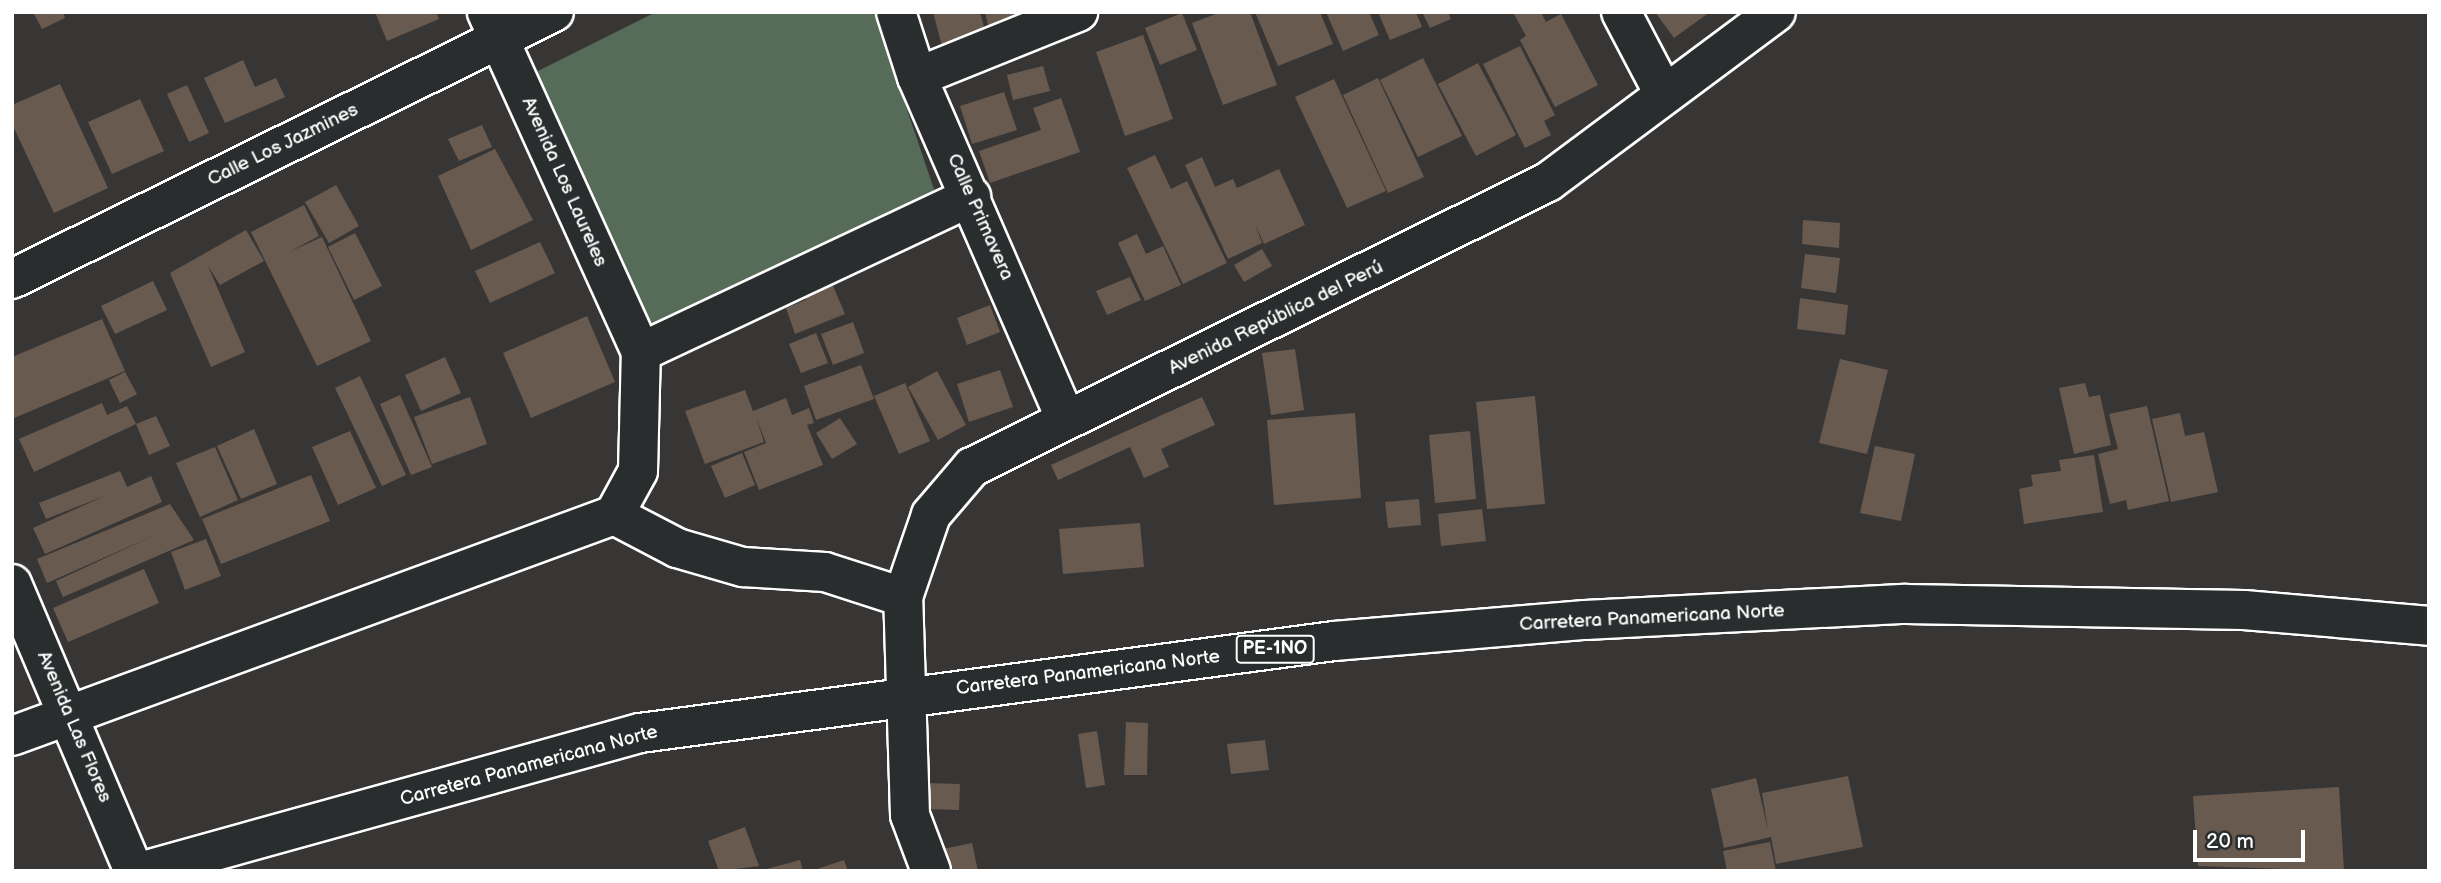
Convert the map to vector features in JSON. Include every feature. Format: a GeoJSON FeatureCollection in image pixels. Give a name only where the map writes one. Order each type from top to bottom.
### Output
{"type":"FeatureCollection","features":[{"type":"Feature","properties":{"kind":"street","name":"Calle Los Jazmines"},"geometry":{"type":"LineString","coordinates":[[12,279],[492,25],[554,12]]}},
{"type":"Feature","properties":{"kind":"street","name":"Calle Primavera"},"geometry":{"type":"LineString","coordinates":[[895,12],[917,77],[1066,420]]}},
{"type":"Feature","properties":{"kind":"street"},"geometry":{"type":"LineString","coordinates":[[917,77],[1078,12]]}},
{"type":"Feature","properties":{"kind":"street"},"geometry":{"type":"LineString","coordinates":[[1621,12],[1663,92]]}},
{"type":"Feature","properties":{"kind":"street","name":"Avenida República del Perú"},"geometry":{"type":"LineString","coordinates":[[931,871],[910,815],[904,697],[903,597],[931,514],[972,467],[1548,182],[1663,92],[1776,12]]}},
{"type":"Feature","properties":{"kind":"street","name":"Avenida Los Laureles"},"geometry":{"type":"LineString","coordinates":[[492,25],[641,352]]}},
{"type":"Feature","properties":{"kind":"street"},"geometry":{"type":"LineString","coordinates":[[12,736],[614,514],[638,471],[641,352],[971,197]]}},
{"type":"Feature","properties":{"kind":"street"},"geometry":{"type":"LineString","coordinates":[[614,514],[677,548],[743,567],[825,572],[903,597]]}},
{"type":"Feature","properties":{"kind":"street","name":"Avenida Las Flores"},"geometry":{"type":"LineString","coordinates":[[12,584],[70,714],[134,871]]}},
{"type":"Feature","properties":{"kind":"street","name":"Carretera Panamericana Norte"},"geometry":{"type":"LineString","coordinates":[[143,871],[184,866],[640,733],[1334,641],[1585,620],[1893,605],[2244,610],[2429,626]]}},
{"type":"Feature","properties":{"kind":"green space"},"geometry":{"type":"Polygon","coordinates":[[[656,12],[874,12],[942,213],[660,350],[536,72],[656,12]]]}},
{"type":"Feature","properties":{"kind":"building"},"geometry":{"type":"Polygon","coordinates":[[[33,12],[63,12],[65,18],[42,29],[33,12]]]}},
{"type":"Feature","properties":{"kind":"building"},"geometry":{"type":"Polygon","coordinates":[[[375,12],[436,12],[439,19],[387,41],[375,12]]]}},
{"type":"Feature","properties":{"kind":"building"},"geometry":{"type":"Polygon","coordinates":[[[933,12],[980,12],[987,38],[943,50],[933,12]]]}},
{"type":"Feature","properties":{"kind":"building"},"geometry":{"type":"Polygon","coordinates":[[[985,12],[1024,12],[1027,22],[990,34],[985,12]]]}},
{"type":"Feature","properties":{"kind":"building"},"geometry":{"type":"Polygon","coordinates":[[[1221,12],[1250,12],[1277,85],[1223,105],[1192,23],[1221,12]]]}},
{"type":"Feature","properties":{"kind":"building"},"geometry":{"type":"Polygon","coordinates":[[[1255,12],[1320,12],[1333,44],[1278,66],[1255,12]]]}},
{"type":"Feature","properties":{"kind":"building"},"geometry":{"type":"Polygon","coordinates":[[[1326,12],[1369,12],[1379,35],[1343,51],[1326,12]]]}},
{"type":"Feature","properties":{"kind":"building"},"geometry":{"type":"Polygon","coordinates":[[[1378,12],[1416,12],[1422,27],[1390,40],[1378,12]]]}},
{"type":"Feature","properties":{"kind":"building"},"geometry":{"type":"Polygon","coordinates":[[[1422,12],[1448,12],[1451,19],[1430,28],[1422,12]]]}},
{"type":"Feature","properties":{"kind":"building"},"geometry":{"type":"Polygon","coordinates":[[[1541,12],[1546,22],[1561,14],[1598,85],[1555,107],[1520,40],[1526,36],[1514,14],[1541,12]]]}},
{"type":"Feature","properties":{"kind":"building"},"geometry":{"type":"Polygon","coordinates":[[[1655,12],[1710,12],[1674,38],[1655,12]]]}},
{"type":"Feature","properties":{"kind":"building"},"geometry":{"type":"Polygon","coordinates":[[[1182,13],[1197,50],[1160,65],[1145,28],[1182,13]]]}},
{"type":"Feature","properties":{"kind":"building"},"geometry":{"type":"Polygon","coordinates":[[[1143,35],[1173,119],[1125,136],[1096,52],[1143,35]]]}},
{"type":"Feature","properties":{"kind":"building"},"geometry":{"type":"Polygon","coordinates":[[[1520,46],[1555,115],[1544,121],[1551,135],[1525,148],[1483,64],[1520,46]]]}},
{"type":"Feature","properties":{"kind":"building"},"geometry":{"type":"Polygon","coordinates":[[[1423,58],[1462,136],[1418,157],[1380,80],[1423,58]]]}},
{"type":"Feature","properties":{"kind":"building"},"geometry":{"type":"Polygon","coordinates":[[[243,60],[255,87],[276,78],[285,97],[225,123],[204,78],[243,60]]]}},
{"type":"Feature","properties":{"kind":"building"},"geometry":{"type":"Polygon","coordinates":[[[1478,63],[1516,135],[1476,156],[1438,84],[1478,63]]]}},
{"type":"Feature","properties":{"kind":"building"},"geometry":{"type":"Polygon","coordinates":[[[1043,66],[1050,91],[1013,100],[1007,75],[1043,66]]]}},
{"type":"Feature","properties":{"kind":"building"},"geometry":{"type":"Polygon","coordinates":[[[1378,78],[1424,177],[1388,193],[1343,95],[1378,78]]]}},
{"type":"Feature","properties":{"kind":"building"},"geometry":{"type":"Polygon","coordinates":[[[1334,79],[1386,191],[1347,208],[1295,97],[1334,79]]]}},
{"type":"Feature","properties":{"kind":"building"},"geometry":{"type":"Polygon","coordinates":[[[60,84],[108,188],[54,213],[12,124],[12,105],[60,84]]]}},
{"type":"Feature","properties":{"kind":"building"},"geometry":{"type":"Polygon","coordinates":[[[187,85],[209,133],[189,142],[167,94],[187,85]]]}},
{"type":"Feature","properties":{"kind":"building"},"geometry":{"type":"Polygon","coordinates":[[[1004,92],[1017,130],[972,144],[960,106],[1004,92]]]}},
{"type":"Feature","properties":{"kind":"building"},"geometry":{"type":"Polygon","coordinates":[[[1061,98],[1080,152],[990,183],[979,151],[1041,130],[1033,108],[1061,98]]]}},
{"type":"Feature","properties":{"kind":"building"},"geometry":{"type":"Polygon","coordinates":[[[140,99],[164,151],[112,174],[88,122],[140,99]]]}},
{"type":"Feature","properties":{"kind":"building"},"geometry":{"type":"Polygon","coordinates":[[[482,125],[492,147],[459,161],[448,139],[482,125]]]}},
{"type":"Feature","properties":{"kind":"building"},"geometry":{"type":"Polygon","coordinates":[[[495,149],[533,220],[471,250],[438,176],[495,149]]]}},
{"type":"Feature","properties":{"kind":"building"},"geometry":{"type":"Polygon","coordinates":[[[1155,155],[1171,189],[1187,181],[1227,263],[1183,284],[1127,168],[1155,155]]]}},
{"type":"Feature","properties":{"kind":"building"},"geometry":{"type":"Polygon","coordinates":[[[1202,157],[1215,187],[1233,179],[1237,188],[1279,169],[1305,225],[1264,244],[1255,224],[1262,243],[1228,259],[1185,165],[1202,157]]]}},
{"type":"Feature","properties":{"kind":"building"},"geometry":{"type":"Polygon","coordinates":[[[336,185],[359,226],[329,243],[305,202],[336,185]]]}},
{"type":"Feature","properties":{"kind":"building"},"geometry":{"type":"Polygon","coordinates":[[[304,205],[319,236],[289,252],[322,237],[371,341],[317,366],[251,232],[304,205]]]}},
{"type":"Feature","properties":{"kind":"building"},"geometry":{"type":"Polygon","coordinates":[[[1803,220],[1840,223],[1839,248],[1802,244],[1803,220]]]}},
{"type":"Feature","properties":{"kind":"building"},"geometry":{"type":"Polygon","coordinates":[[[246,230],[264,261],[220,285],[208,266],[245,352],[211,367],[170,273],[246,230]]]}},
{"type":"Feature","properties":{"kind":"building"},"geometry":{"type":"Polygon","coordinates":[[[355,233],[382,286],[354,300],[328,247],[355,233]]]}},
{"type":"Feature","properties":{"kind":"building"},"geometry":{"type":"Polygon","coordinates":[[[1137,234],[1146,254],[1163,246],[1181,285],[1145,301],[1118,243],[1137,234]]]}},
{"type":"Feature","properties":{"kind":"building"},"geometry":{"type":"Polygon","coordinates":[[[540,242],[555,273],[490,303],[475,271],[540,242]]]}},
{"type":"Feature","properties":{"kind":"building"},"geometry":{"type":"Polygon","coordinates":[[[1262,249],[1272,266],[1244,282],[1234,265],[1262,249]]]}},
{"type":"Feature","properties":{"kind":"building"},"geometry":{"type":"Polygon","coordinates":[[[1805,254],[1840,258],[1836,293],[1801,288],[1805,254]]]}},
{"type":"Feature","properties":{"kind":"building"},"geometry":{"type":"Polygon","coordinates":[[[828,274],[845,314],[795,334],[786,308],[806,300],[800,285],[828,274]]]}},
{"type":"Feature","properties":{"kind":"building"},"geometry":{"type":"Polygon","coordinates":[[[1130,277],[1141,300],[1107,315],[1096,291],[1130,277]]]}},
{"type":"Feature","properties":{"kind":"building"},"geometry":{"type":"Polygon","coordinates":[[[153,281],[167,310],[115,334],[101,306],[153,281]]]}},
{"type":"Feature","properties":{"kind":"building"},"geometry":{"type":"Polygon","coordinates":[[[1800,298],[1848,305],[1845,335],[1797,329],[1800,298]]]}},
{"type":"Feature","properties":{"kind":"building"},"geometry":{"type":"Polygon","coordinates":[[[990,305],[1000,332],[967,345],[957,318],[990,305]]]}},
{"type":"Feature","properties":{"kind":"building"},"geometry":{"type":"Polygon","coordinates":[[[587,316],[615,382],[531,418],[503,353],[587,316]]]}},
{"type":"Feature","properties":{"kind":"building"},"geometry":{"type":"Polygon","coordinates":[[[102,319],[125,371],[12,419],[12,357],[102,319]]]}},
{"type":"Feature","properties":{"kind":"building"},"geometry":{"type":"Polygon","coordinates":[[[853,322],[864,353],[833,365],[821,334],[853,322]]]}},
{"type":"Feature","properties":{"kind":"building"},"geometry":{"type":"Polygon","coordinates":[[[816,333],[828,363],[801,373],[789,344],[816,333]]]}},
{"type":"Feature","properties":{"kind":"building"},"geometry":{"type":"Polygon","coordinates":[[[1295,349],[1304,410],[1271,415],[1262,353],[1295,349]]]}},
{"type":"Feature","properties":{"kind":"building"},"geometry":{"type":"Polygon","coordinates":[[[445,357],[461,393],[421,411],[405,375],[445,357]]]}},
{"type":"Feature","properties":{"kind":"building"},"geometry":{"type":"Polygon","coordinates":[[[1840,359],[1888,370],[1867,454],[1819,443],[1840,359]]]}},
{"type":"Feature","properties":{"kind":"building"},"geometry":{"type":"Polygon","coordinates":[[[861,365],[874,399],[816,420],[804,386],[861,365]]]}},
{"type":"Feature","properties":{"kind":"building"},"geometry":{"type":"Polygon","coordinates":[[[1000,370],[1013,407],[969,422],[957,384],[1000,370]]]}},
{"type":"Feature","properties":{"kind":"building"},"geometry":{"type":"Polygon","coordinates":[[[937,371],[966,425],[938,440],[908,387],[937,371]]]}},
{"type":"Feature","properties":{"kind":"building"},"geometry":{"type":"Polygon","coordinates":[[[125,372],[137,394],[120,403],[109,380],[125,372]]]}},
{"type":"Feature","properties":{"kind":"building"},"geometry":{"type":"Polygon","coordinates":[[[360,376],[406,475],[382,486],[335,388],[360,376]]]}},
{"type":"Feature","properties":{"kind":"building"},"geometry":{"type":"Polygon","coordinates":[[[905,383],[930,441],[899,454],[874,396],[905,383]]]}},
{"type":"Feature","properties":{"kind":"building"},"geometry":{"type":"Polygon","coordinates":[[[2085,383],[2089,397],[2100,395],[2111,445],[2074,454],[2059,388],[2085,383]]]}},
{"type":"Feature","properties":{"kind":"building"},"geometry":{"type":"Polygon","coordinates":[[[745,390],[753,411],[786,398],[792,415],[809,408],[814,423],[807,425],[823,465],[759,490],[744,452],[766,443],[756,417],[764,442],[705,464],[685,411],[745,390]]]}},
{"type":"Feature","properties":{"kind":"building"},"geometry":{"type":"Polygon","coordinates":[[[400,395],[432,467],[411,475],[380,404],[400,395]]]}},
{"type":"Feature","properties":{"kind":"building"},"geometry":{"type":"Polygon","coordinates":[[[1535,396],[1545,504],[1487,509],[1476,402],[1535,396]]]}},
{"type":"Feature","properties":{"kind":"building"},"geometry":{"type":"Polygon","coordinates":[[[470,397],[487,444],[432,464],[414,417],[470,397]]]}},
{"type":"Feature","properties":{"kind":"building"},"geometry":{"type":"Polygon","coordinates":[[[1202,397],[1215,425],[1161,449],[1169,467],[1144,478],[1130,447],[1058,480],[1051,465],[1202,397]]]}},
{"type":"Feature","properties":{"kind":"building"},"geometry":{"type":"Polygon","coordinates":[[[102,403],[107,415],[127,406],[136,424],[34,472],[19,439],[102,403]]]}},
{"type":"Feature","properties":{"kind":"building"},"geometry":{"type":"Polygon","coordinates":[[[2147,406],[2169,501],[2128,510],[2126,500],[2110,504],[2098,454],[2118,449],[2109,414],[2147,406]]]}},
{"type":"Feature","properties":{"kind":"building"},"geometry":{"type":"Polygon","coordinates":[[[1355,413],[1361,498],[1274,505],[1267,420],[1355,413]]]}},
{"type":"Feature","properties":{"kind":"building"},"geometry":{"type":"Polygon","coordinates":[[[2180,413],[2185,436],[2204,432],[2218,492],[2171,502],[2152,419],[2180,413]]]}},
{"type":"Feature","properties":{"kind":"building"},"geometry":{"type":"Polygon","coordinates":[[[156,416],[170,446],[149,455],[136,424],[156,416]]]}},
{"type":"Feature","properties":{"kind":"building"},"geometry":{"type":"Polygon","coordinates":[[[840,418],[857,444],[832,459],[816,433],[840,418]]]}},
{"type":"Feature","properties":{"kind":"building"},"geometry":{"type":"Polygon","coordinates":[[[254,429],[277,484],[241,499],[217,446],[254,429]]]}},
{"type":"Feature","properties":{"kind":"building"},"geometry":{"type":"Polygon","coordinates":[[[350,431],[376,488],[338,505],[312,447],[350,431]]]}},
{"type":"Feature","properties":{"kind":"building"},"geometry":{"type":"Polygon","coordinates":[[[1470,431],[1476,499],[1435,503],[1429,435],[1470,431]]]}},
{"type":"Feature","properties":{"kind":"building"},"geometry":{"type":"Polygon","coordinates":[[[1875,446],[1915,454],[1901,521],[1860,513],[1875,446]]]}},
{"type":"Feature","properties":{"kind":"building"},"geometry":{"type":"Polygon","coordinates":[[[215,447],[238,500],[200,517],[176,463],[215,447]]]}},
{"type":"Feature","properties":{"kind":"building"},"geometry":{"type":"Polygon","coordinates":[[[742,453],[755,485],[725,498],[711,466],[742,453]]]}},
{"type":"Feature","properties":{"kind":"building"},"geometry":{"type":"Polygon","coordinates":[[[2094,455],[2103,512],[2024,524],[2019,489],[2033,486],[2031,475],[2061,471],[2059,460],[2094,455]]]}},
{"type":"Feature","properties":{"kind":"building"},"geometry":{"type":"Polygon","coordinates":[[[120,471],[127,487],[151,476],[162,502],[45,554],[33,528],[107,495],[46,519],[39,503],[120,471]]]}},
{"type":"Feature","properties":{"kind":"building"},"geometry":{"type":"Polygon","coordinates":[[[311,475],[330,521],[221,564],[202,519],[311,475]]]}},
{"type":"Feature","properties":{"kind":"building"},"geometry":{"type":"Polygon","coordinates":[[[1419,499],[1421,525],[1388,528],[1385,502],[1419,499]]]}},
{"type":"Feature","properties":{"kind":"building"},"geometry":{"type":"Polygon","coordinates":[[[170,504],[194,540],[63,597],[56,581],[155,535],[47,583],[37,559],[170,504]]]}},
{"type":"Feature","properties":{"kind":"building"},"geometry":{"type":"Polygon","coordinates":[[[1482,509],[1486,541],[1441,546],[1438,514],[1482,509]]]}},
{"type":"Feature","properties":{"kind":"building"},"geometry":{"type":"Polygon","coordinates":[[[1140,523],[1144,567],[1063,574],[1059,529],[1140,523]]]}},
{"type":"Feature","properties":{"kind":"building"},"geometry":{"type":"Polygon","coordinates":[[[206,539],[221,576],[185,590],[171,552],[206,539]]]}},
{"type":"Feature","properties":{"kind":"building"},"geometry":{"type":"Polygon","coordinates":[[[144,569],[159,603],[68,642],[53,608],[144,569]]]}},
{"type":"Feature","properties":{"kind":"building"},"geometry":{"type":"Polygon","coordinates":[[[1126,722],[1148,723],[1147,775],[1124,775],[1126,722]]]}},
{"type":"Feature","properties":{"kind":"building"},"geometry":{"type":"Polygon","coordinates":[[[1097,731],[1105,785],[1086,788],[1078,734],[1097,731]]]}},
{"type":"Feature","properties":{"kind":"building"},"geometry":{"type":"Polygon","coordinates":[[[1265,740],[1269,770],[1231,774],[1227,744],[1265,740]]]}},
{"type":"Feature","properties":{"kind":"building"},"geometry":{"type":"Polygon","coordinates":[[[1848,776],[1863,847],[1776,864],[1771,837],[1724,848],[1711,789],[1756,778],[1768,830],[1762,793],[1848,776]]]}},
{"type":"Feature","properties":{"kind":"building"},"geometry":{"type":"Polygon","coordinates":[[[925,783],[960,784],[959,810],[924,809],[925,783]]]}},
{"type":"Feature","properties":{"kind":"building"},"geometry":{"type":"Polygon","coordinates":[[[2339,787],[2344,871],[2198,866],[2193,796],[2339,787]]]}},
{"type":"Feature","properties":{"kind":"building"},"geometry":{"type":"Polygon","coordinates":[[[745,827],[759,866],[719,871],[708,841],[745,827]]]}},
{"type":"Feature","properties":{"kind":"building"},"geometry":{"type":"Polygon","coordinates":[[[1770,842],[1776,871],[1727,871],[1723,851],[1770,842]]]}},
{"type":"Feature","properties":{"kind":"building"},"geometry":{"type":"Polygon","coordinates":[[[972,843],[978,871],[949,871],[943,849],[972,843]]]}},
{"type":"Feature","properties":{"kind":"building"},"geometry":{"type":"Polygon","coordinates":[[[800,860],[803,871],[763,871],[763,870],[800,860]]]}},
{"type":"Feature","properties":{"kind":"building"},"geometry":{"type":"Polygon","coordinates":[[[844,860],[848,871],[814,871],[814,870],[844,860]]]}}]}
